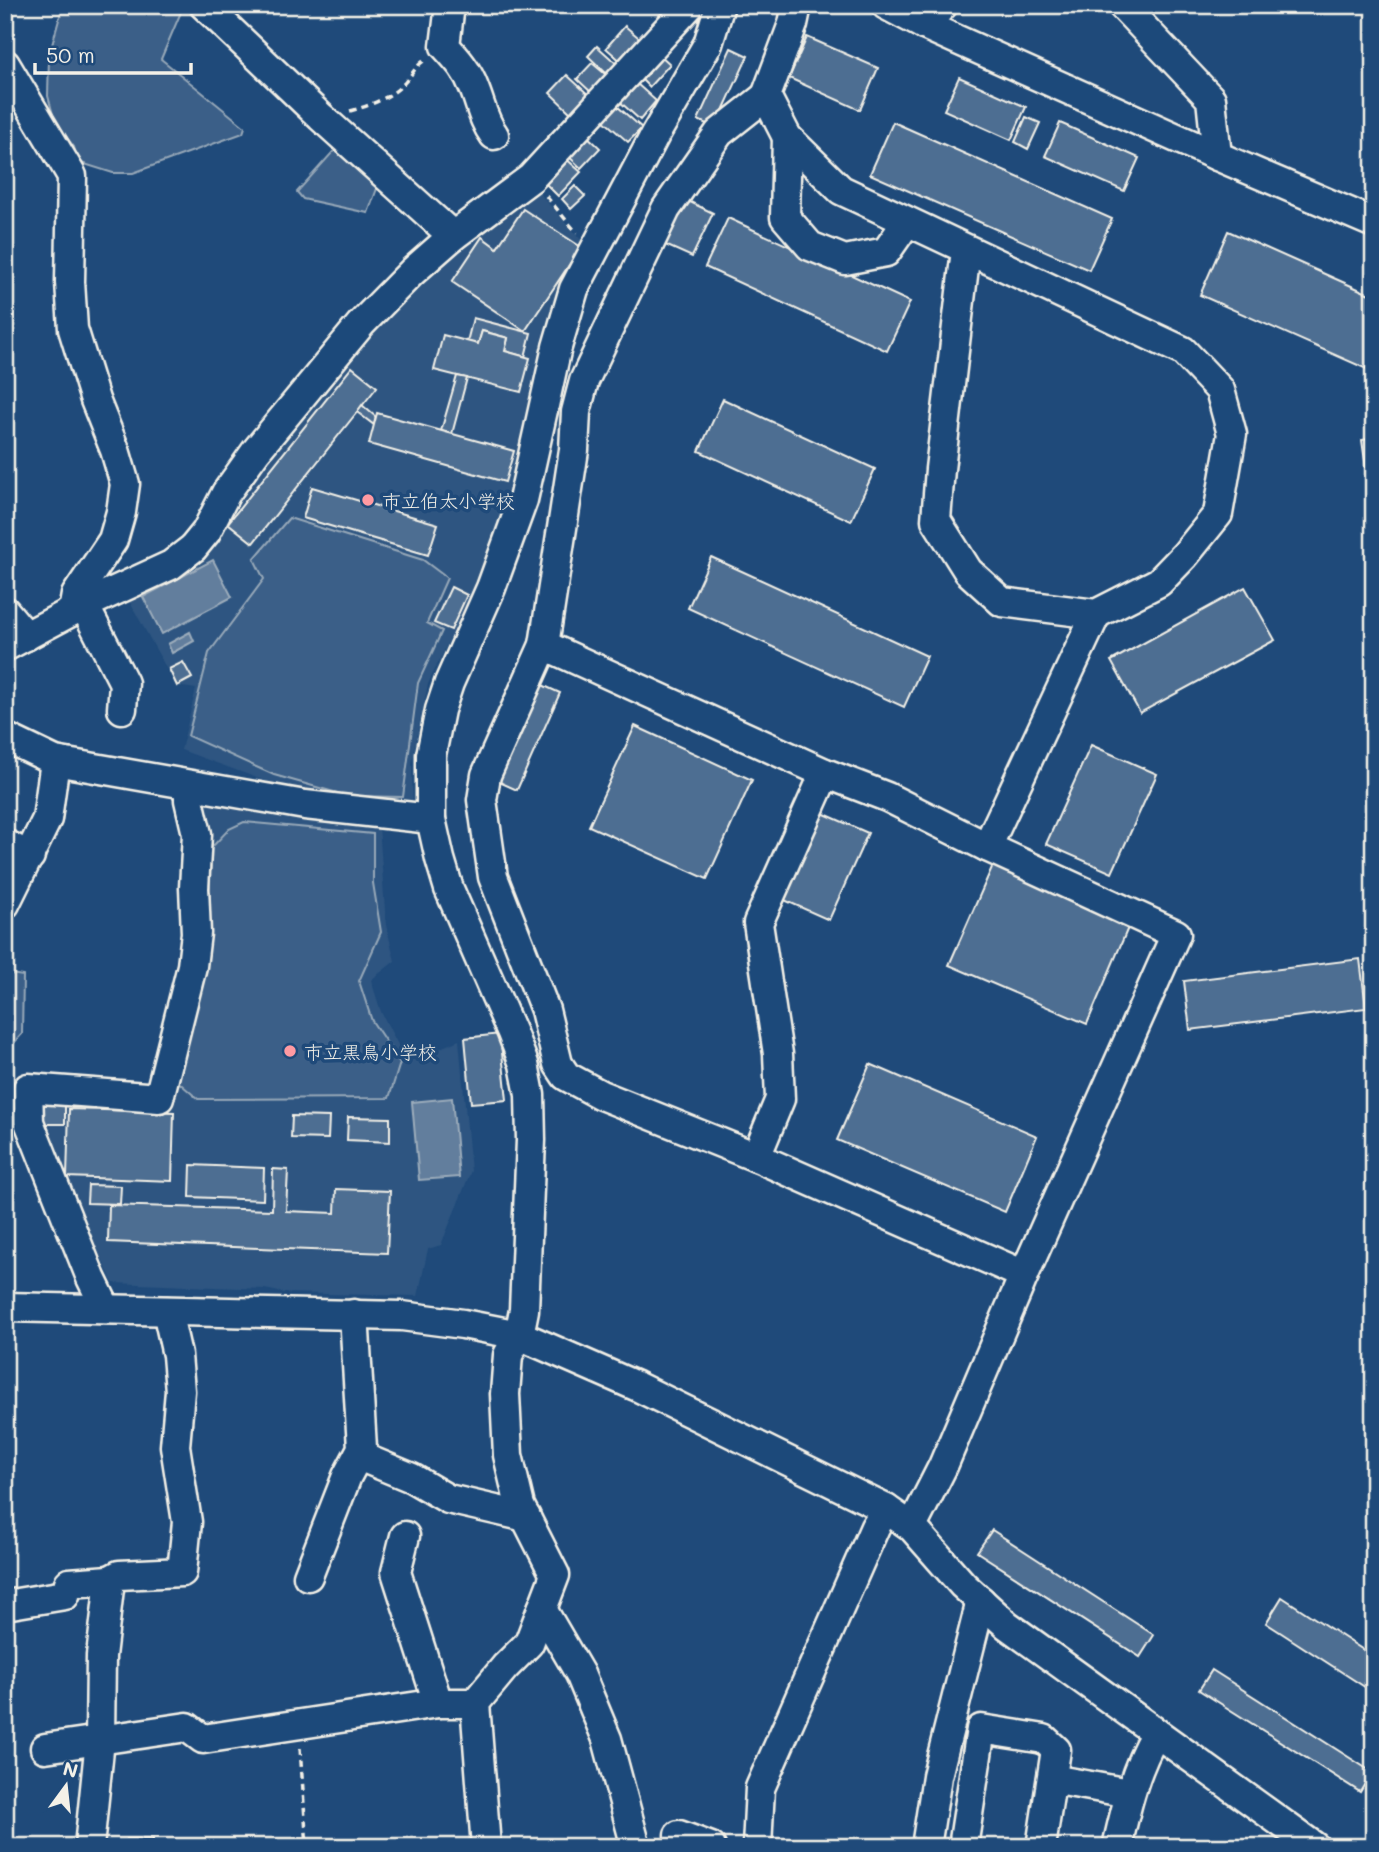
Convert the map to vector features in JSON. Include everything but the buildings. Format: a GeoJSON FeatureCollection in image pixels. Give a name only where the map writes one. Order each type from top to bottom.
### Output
{"type":"FeatureCollection","features":[{"type":"Feature","properties":{"kind":"street"},"geometry":{"type":"LineString","coordinates":[[204,5],[321,117],[453,236]]}},
{"type":"Feature","properties":{"kind":"street"},"geometry":{"type":"LineString","coordinates":[[450,5],[445,46],[463,65],[474,85],[485,121],[494,135]]}},
{"type":"Feature","properties":{"kind":"street"},"geometry":{"type":"LineString","coordinates":[[5,611],[16,642],[78,608],[171,565],[193,548],[206,532],[226,493],[256,451],[361,324],[412,272],[453,236],[531,178],[690,5]]}},
{"type":"Feature","properties":{"kind":"street"},"geometry":{"type":"LineString","coordinates":[[486,1847],[475,1703],[528,1643],[555,1575],[520,1506],[508,1455],[505,1394],[508,1355],[519,1335],[524,1310],[531,1140],[530,1095],[524,1064],[512,1033],[449,889],[430,819],[431,755],[440,710],[449,683],[508,545],[535,454],[574,289],[708,44],[720,5]]}},
{"type":"Feature","properties":{"kind":"street"},"geometry":{"type":"LineString","coordinates":[[797,5],[793,24],[766,96],[719,133],[666,209],[584,381],[576,412],[575,450],[544,645],[486,775],[482,800],[493,877],[545,1010],[558,1064],[566,1076],[580,1086],[756,1157],[1024,1275]]}},
{"type":"Feature","properties":{"kind":"street"},"geometry":{"type":"LineString","coordinates":[[887,5],[934,15],[1217,156],[1374,223]]}},
{"type":"Feature","properties":{"kind":"street"},"geometry":{"type":"LineString","coordinates":[[1122,5],[1211,99],[1217,156]]}},
{"type":"Feature","properties":{"kind":"street"},"geometry":{"type":"LineString","coordinates":[[6,65],[72,176],[70,282],[73,329],[94,400],[116,450],[125,484],[113,540],[76,595],[78,608],[107,672],[124,683],[122,709]]}},
{"type":"Feature","properties":{"kind":"street"},"geometry":{"type":"LineString","coordinates":[[766,96],[788,137],[841,190],[1184,351],[1220,390],[1232,435],[1218,514],[1159,582],[1096,614],[1002,602],[968,571],[936,520],[966,250]]}},
{"type":"Feature","properties":{"kind":"street"},"geometry":{"type":"LineString","coordinates":[[788,137],[785,217],[810,246],[845,260],[886,252],[907,222]]}},
{"type":"Feature","properties":{"kind":"street"},"geometry":{"type":"LineString","coordinates":[[986,847],[1096,614]]}},
{"type":"Feature","properties":{"kind":"street"},"geometry":{"type":"LineString","coordinates":[[544,645],[825,773],[887,797],[986,847],[1176,934],[1024,1275],[943,1465],[912,1527]]}},
{"type":"Feature","properties":{"kind":"street"},"geometry":{"type":"LineString","coordinates":[[5,737],[55,761],[305,805],[430,819]]}},
{"type":"Feature","properties":{"kind":"street"},"geometry":{"type":"LineString","coordinates":[[5,904],[18,850],[47,819],[55,761]]}},
{"type":"Feature","properties":{"kind":"street"},"geometry":{"type":"LineString","coordinates":[[756,1157],[780,1099],[778,1054],[758,923],[825,773]]}},
{"type":"Feature","properties":{"kind":"street"},"geometry":{"type":"LineString","coordinates":[[106,1310],[91,1279],[29,1122],[28,1088],[159,1098],[195,944],[197,834],[189,800],[189,786]]}},
{"type":"Feature","properties":{"kind":"street"},"geometry":{"type":"LineString","coordinates":[[5,1307],[354,1314],[427,1319],[519,1335],[636,1386],[886,1509],[912,1527],[963,1585],[1039,1649],[1315,1847]]}},
{"type":"Feature","properties":{"kind":"street"},"geometry":{"type":"LineString","coordinates":[[5,1605],[65,1595],[69,1583],[110,1580],[120,1575],[182,1572],[187,1522],[165,1447],[180,1391],[177,1355],[167,1311]]}},
{"type":"Feature","properties":{"kind":"street"},"geometry":{"type":"LineString","coordinates":[[308,1576],[318,1522],[362,1448],[354,1314]]}},
{"type":"Feature","properties":{"kind":"street"},"geometry":{"type":"LineString","coordinates":[[359,1456],[412,1478],[447,1499],[526,1517]]}},
{"type":"Feature","properties":{"kind":"street"},"geometry":{"type":"LineString","coordinates":[[757,1847],[760,1788],[875,1527],[886,1509]]}},
{"type":"Feature","properties":{"kind":"street"},"geometry":{"type":"LineString","coordinates":[[405,1536],[396,1572],[438,1703]]}},
{"type":"Feature","properties":{"kind":"street"},"geometry":{"type":"LineString","coordinates":[[89,1847],[100,1740],[101,1656],[110,1580]]}},
{"type":"Feature","properties":{"kind":"street"},"geometry":{"type":"LineString","coordinates":[[926,1847],[937,1776],[982,1601]]}},
{"type":"Feature","properties":{"kind":"street"},"geometry":{"type":"LineString","coordinates":[[542,1609],[580,1674],[607,1739],[636,1847]]}},
{"type":"Feature","properties":{"kind":"street"},"geometry":{"type":"LineString","coordinates":[[45,1748],[187,1727],[203,1738],[438,1703],[475,1703]]}},
{"type":"Feature","properties":{"kind":"street"},"geometry":{"type":"LineString","coordinates":[[962,1847],[981,1729],[1044,1740],[1056,1750],[1041,1847]]}},
{"type":"Feature","properties":{"kind":"street"},"geometry":{"type":"LineString","coordinates":[[1116,1847],[1129,1793],[1146,1749],[1156,1733]]}},
{"type":"Feature","properties":{"kind":"street"},"geometry":{"type":"LineString","coordinates":[[1052,1779],[1129,1793]]}},
{"type":"Feature","properties":{"kind":"path"},"geometry":{"type":"LineString","coordinates":[[321,117],[354,110],[390,95],[407,80],[413,69],[445,46]]}},
{"type":"Feature","properties":{"kind":"path"},"geometry":{"type":"LineString","coordinates":[[531,178],[584,241],[595,247]]}},
{"type":"Feature","properties":{"kind":"path"},"geometry":{"type":"LineString","coordinates":[[297,1724],[307,1847]]}},
{"type":"Feature","properties":{"kind":"shaded area"},"geometry":{"type":"Polygon","coordinates":[[[63,5],[184,5],[161,59],[245,127],[243,133],[133,173],[113,173],[78,162],[74,147],[55,122],[48,96],[49,56],[63,5]]]}},
{"type":"Feature","properties":{"kind":"shaded area"},"geometry":{"type":"Polygon","coordinates":[[[339,145],[382,175],[368,213],[303,199],[297,192],[339,145]]]}},
{"type":"Feature","properties":{"kind":"shaded area","name":"市立伯太小学校"},"geometry":{"type":"Polygon","coordinates":[[[532,185],[583,242],[554,302],[541,341],[506,502],[471,595],[428,684],[412,762],[413,810],[306,796],[181,750],[196,689],[176,686],[127,597],[231,497],[405,292],[532,185]]]}},
{"type":"Feature","properties":{"kind":"shaded area"},"geometry":{"type":"Polygon","coordinates":[[[289,518],[423,560],[447,578],[427,623],[442,631],[418,683],[403,797],[348,796],[274,775],[188,736],[209,653],[264,579],[254,559],[289,518]]]}},
{"type":"Feature","properties":{"kind":"shaded area"},"geometry":{"type":"Polygon","coordinates":[[[213,560],[232,597],[162,634],[143,597],[213,560]]]}},
{"type":"Feature","properties":{"kind":"shaded area"},"geometry":{"type":"Polygon","coordinates":[[[190,632],[194,641],[172,653],[168,644],[190,632]]]}},
{"type":"Feature","properties":{"kind":"shaded area","name":"市立黒鳥小学校"},"geometry":{"type":"Polygon","coordinates":[[[206,799],[379,825],[386,925],[395,961],[371,980],[381,1012],[407,1062],[459,1040],[471,1171],[441,1245],[428,1249],[418,1296],[284,1293],[265,1289],[113,1283],[38,1123],[44,1096],[164,1103],[206,918],[206,799]]]}},
{"type":"Feature","properties":{"kind":"shaded area"},"geometry":{"type":"Polygon","coordinates":[[[244,822],[373,834],[373,883],[381,932],[359,981],[372,1021],[400,1063],[389,1098],[198,1099],[176,1080],[209,917],[211,848],[229,829],[244,822]]]}},
{"type":"Feature","properties":{"kind":"shaded area"},"geometry":{"type":"Polygon","coordinates":[[[5,973],[23,976],[22,1034],[5,1053],[5,973]]]}},
{"type":"Feature","properties":{"kind":"shaded area"},"geometry":{"type":"Polygon","coordinates":[[[452,1098],[459,1177],[419,1180],[412,1102],[452,1098]]]}},
{"type":"Feature","properties":{"kind":"place","name":"市立伯太小学校"},"geometry":{"type":"Point","coordinates":[368,500]}},
{"type":"Feature","properties":{"kind":"place","name":"市立黒鳥小学校"},"geometry":{"type":"Point","coordinates":[290,1051]}}]}
